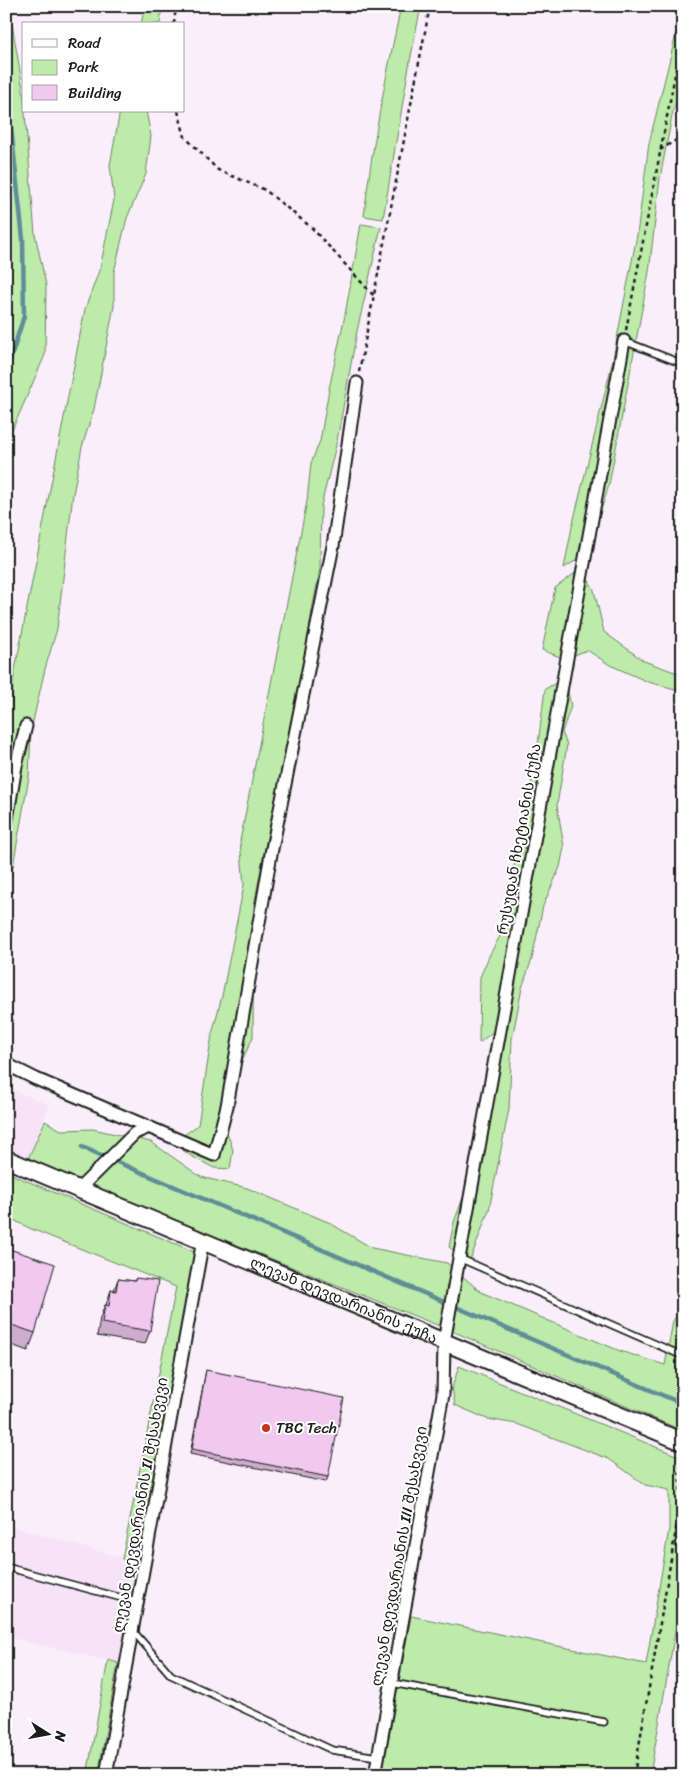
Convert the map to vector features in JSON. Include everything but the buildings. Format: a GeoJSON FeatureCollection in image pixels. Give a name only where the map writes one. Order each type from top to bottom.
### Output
{"type":"FeatureCollection","features":[{"type":"Feature","properties":{"kind":"main road","name":"ლევან დევდარიანის ქუჩა"},"geometry":{"type":"LineString","coordinates":[[6,1159],[683,1442]]}},
{"type":"Feature","properties":{"kind":"street","name":"რუსუდან ჩხეტიანის ქუჩა"},"geometry":{"type":"LineString","coordinates":[[444,1342],[624,341]]}},
{"type":"Feature","properties":{"kind":"street"},"geometry":{"type":"LineString","coordinates":[[6,1064],[214,1154],[227,1106],[271,854],[333,546],[357,383]]}},
{"type":"Feature","properties":{"kind":"street"},"geometry":{"type":"LineString","coordinates":[[6,825],[16,766],[26,726]]}},
{"type":"Feature","properties":{"kind":"street"},"geometry":{"type":"LineString","coordinates":[[79,1189],[135,1133],[149,1127]]}},
{"type":"Feature","properties":{"kind":"street","name":"ლევან დევდარიანის II შესახვევი"},"geometry":{"type":"LineString","coordinates":[[106,1775],[203,1240]]}},
{"type":"Feature","properties":{"kind":"street","name":"ლევან დევდარიანის III შესახვევი"},"geometry":{"type":"LineString","coordinates":[[375,1775],[443,1394],[444,1342]]}},
{"type":"Feature","properties":{"kind":"lane"},"geometry":{"type":"LineString","coordinates":[[624,341],[683,364]]}},
{"type":"Feature","properties":{"kind":"lane"},"geometry":{"type":"LineString","coordinates":[[459,1258],[683,1356]]}},
{"type":"Feature","properties":{"kind":"lane"},"geometry":{"type":"LineString","coordinates":[[6,1567],[137,1602]]}},
{"type":"Feature","properties":{"kind":"lane"},"geometry":{"type":"LineString","coordinates":[[132,1630],[171,1675],[332,1750],[378,1757]]}},
{"type":"Feature","properties":{"kind":"lane"},"geometry":{"type":"LineString","coordinates":[[392,1683],[604,1722]]}},
{"type":"Feature","properties":{"kind":"path"},"geometry":{"type":"LineString","coordinates":[[174,22],[176,6]]}},
{"type":"Feature","properties":{"kind":"path"},"geometry":{"type":"LineString","coordinates":[[357,383],[430,6]]}},
{"type":"Feature","properties":{"kind":"path"},"geometry":{"type":"LineString","coordinates":[[624,341],[683,33]]}},
{"type":"Feature","properties":{"kind":"path"},"geometry":{"type":"LineString","coordinates":[[178,112],[185,138],[218,170],[265,190],[312,228],[374,296]]}},
{"type":"Feature","properties":{"kind":"path"},"geometry":{"type":"LineString","coordinates":[[660,150],[683,136]]}},
{"type":"Feature","properties":{"kind":"path"},"geometry":{"type":"LineString","coordinates":[[634,1775],[681,1501],[679,1470],[683,1458]]}},
{"type":"Feature","properties":{"kind":"shaded area"},"geometry":{"type":"Polygon","coordinates":[[[6,1087],[50,1105],[27,1161],[6,1152],[6,1087]]]}},
{"type":"Feature","properties":{"kind":"shaded area"},"geometry":{"type":"Polygon","coordinates":[[[6,1525],[140,1563],[118,1663],[6,1637],[6,1525]]]}},
{"type":"Feature","properties":{"kind":"green space"},"geometry":{"type":"Polygon","coordinates":[[[6,6],[9,6],[22,83],[22,112],[25,112],[35,234],[46,285],[45,355],[6,444],[6,337],[12,299],[6,247],[6,6]]]}},
{"type":"Feature","properties":{"kind":"green space"},"geometry":{"type":"Polygon","coordinates":[[[145,6],[162,6],[160,22],[141,22],[145,6]]]}},
{"type":"Feature","properties":{"kind":"green space"},"geometry":{"type":"Polygon","coordinates":[[[401,6],[421,6],[383,219],[364,216],[375,137],[401,6]]]}},
{"type":"Feature","properties":{"kind":"green space"},"geometry":{"type":"Polygon","coordinates":[[[683,6],[683,83],[673,111],[660,178],[649,272],[609,485],[595,529],[591,551],[564,568],[572,527],[612,364],[637,235],[649,143],[683,6]]]}},
{"type":"Feature","properties":{"kind":"green space"},"geometry":{"type":"Polygon","coordinates":[[[120,112],[146,112],[151,136],[146,174],[127,218],[114,272],[114,306],[94,409],[82,447],[73,494],[57,629],[45,669],[31,730],[29,777],[11,877],[6,922],[6,757],[14,675],[85,309],[100,268],[114,200],[110,165],[120,112]]]}},
{"type":"Feature","properties":{"kind":"green space"},"geometry":{"type":"Polygon","coordinates":[[[361,224],[381,227],[357,331],[337,441],[321,506],[320,569],[294,730],[288,761],[267,838],[254,905],[253,1037],[239,1067],[229,1111],[227,1132],[233,1150],[230,1169],[214,1168],[191,1156],[173,1143],[198,1125],[212,1034],[222,996],[244,885],[240,841],[307,501],[311,463],[320,441],[361,224]]]}},
{"type":"Feature","properties":{"kind":"green space"},"geometry":{"type":"Polygon","coordinates":[[[582,568],[594,590],[604,632],[644,661],[683,675],[683,691],[648,682],[610,665],[587,650],[565,659],[542,650],[555,588],[582,568]]]}},
{"type":"Feature","properties":{"kind":"green space"},"geometry":{"type":"Polygon","coordinates":[[[565,678],[571,706],[562,732],[567,745],[557,805],[564,847],[560,867],[543,906],[532,959],[522,988],[512,1039],[509,1109],[489,1210],[469,1263],[449,1247],[454,1222],[469,1182],[494,1031],[479,1043],[480,977],[504,929],[511,894],[518,829],[527,805],[536,760],[545,689],[565,678]]]}},
{"type":"Feature","properties":{"kind":"green space"},"geometry":{"type":"Polygon","coordinates":[[[45,1121],[61,1130],[93,1129],[151,1142],[201,1177],[247,1188],[328,1222],[372,1248],[447,1263],[481,1292],[620,1351],[665,1365],[673,1321],[683,1306],[683,1431],[452,1331],[27,1161],[45,1121]]]}},
{"type":"Feature","properties":{"kind":"green space"},"geometry":{"type":"Polygon","coordinates":[[[6,1172],[197,1253],[140,1563],[122,1559],[176,1287],[29,1228],[6,1216],[6,1172]]]}},
{"type":"Feature","properties":{"kind":"green space"},"geometry":{"type":"Polygon","coordinates":[[[459,1366],[683,1458],[683,1586],[650,1775],[382,1775],[411,1616],[646,1664],[669,1529],[669,1490],[645,1485],[609,1459],[517,1424],[487,1419],[455,1405],[452,1388],[459,1366]]]}},
{"type":"Feature","properties":{"kind":"green space"},"geometry":{"type":"Polygon","coordinates":[[[108,1660],[118,1663],[98,1775],[87,1775],[108,1660]]]}},
{"type":"Feature","properties":{"kind":"waterway"},"geometry":{"type":"LineString","coordinates":[[6,81],[23,239],[24,316],[6,373]]}},
{"type":"Feature","properties":{"kind":"waterway"},"geometry":{"type":"LineString","coordinates":[[82,1147],[683,1404]]}},
{"type":"Feature","properties":{"kind":"place","name":"TBC Tech"},"geometry":{"type":"Point","coordinates":[266,1428]}}]}
